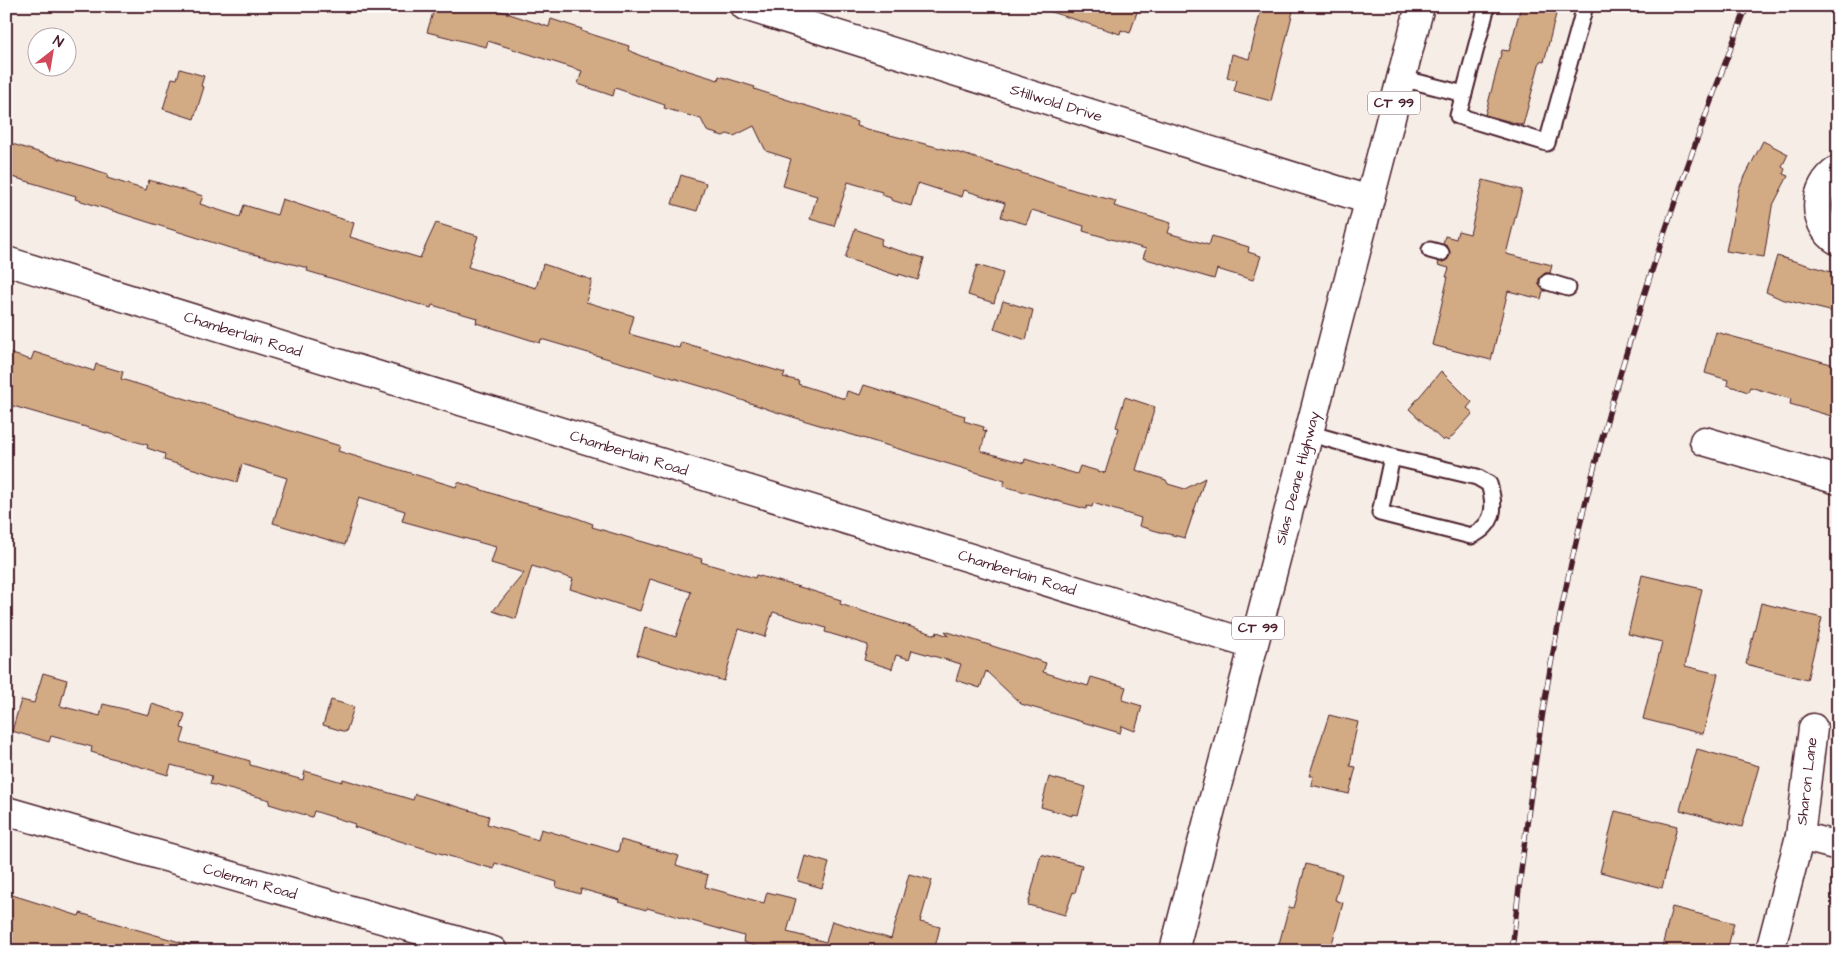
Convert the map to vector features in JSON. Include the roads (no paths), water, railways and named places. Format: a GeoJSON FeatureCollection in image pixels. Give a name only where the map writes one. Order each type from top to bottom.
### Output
{"type":"FeatureCollection","features":[{"type":"Feature","properties":{"kind":"street","name":"Stillwold Drive"},"geometry":{"type":"LineString","coordinates":[[745,6],[1369,200]]}},
{"type":"Feature","properties":{"kind":"street","name":"Silas Deane Highway"},"geometry":{"type":"LineString","coordinates":[[1174,951],[1420,6]]}},
{"type":"Feature","properties":{"kind":"street"},"geometry":{"type":"LineString","coordinates":[[1838,170],[1824,182],[1818,197],[1818,213],[1824,228],[1838,241]]}},
{"type":"Feature","properties":{"kind":"street","name":"Chamberlain Road"},"geometry":{"type":"LineString","coordinates":[[6,261],[1253,645]]}},
{"type":"Feature","properties":{"kind":"street"},"geometry":{"type":"LineString","coordinates":[[1704,441],[1838,480]]}},
{"type":"Feature","properties":{"kind":"street","name":"Sharon Lane"},"geometry":{"type":"LineString","coordinates":[[1770,951],[1800,836],[1813,728]]}},
{"type":"Feature","properties":{"kind":"street","name":"Coleman Road"},"geometry":{"type":"LineString","coordinates":[[6,811],[493,951]]}},
{"type":"Feature","properties":{"kind":"street","name":"Sharon Lane"},"geometry":{"type":"LineString","coordinates":[[1800,836],[1838,846]]}},
{"type":"Feature","properties":{"kind":"lane"},"geometry":{"type":"LineString","coordinates":[[1487,6],[1458,116],[1547,143],[1585,6]]}},
{"type":"Feature","properties":{"kind":"lane"},"geometry":{"type":"LineString","coordinates":[[1401,78],[1464,94]]}},
{"type":"Feature","properties":{"kind":"lane"},"geometry":{"type":"LineString","coordinates":[[1548,282],[1568,288]]}},
{"type":"Feature","properties":{"kind":"lane"},"geometry":{"type":"LineString","coordinates":[[1308,433],[1392,458],[1477,477],[1489,484],[1494,500],[1492,514],[1483,530],[1471,536],[1380,513],[1392,458]]}},
{"type":"Feature","properties":{"kind":"railway"},"geometry":{"type":"LineString","coordinates":[[1512,951],[1545,699],[1560,616],[1596,460],[1617,383],[1665,231],[1691,155],[1747,6]]}}]}
